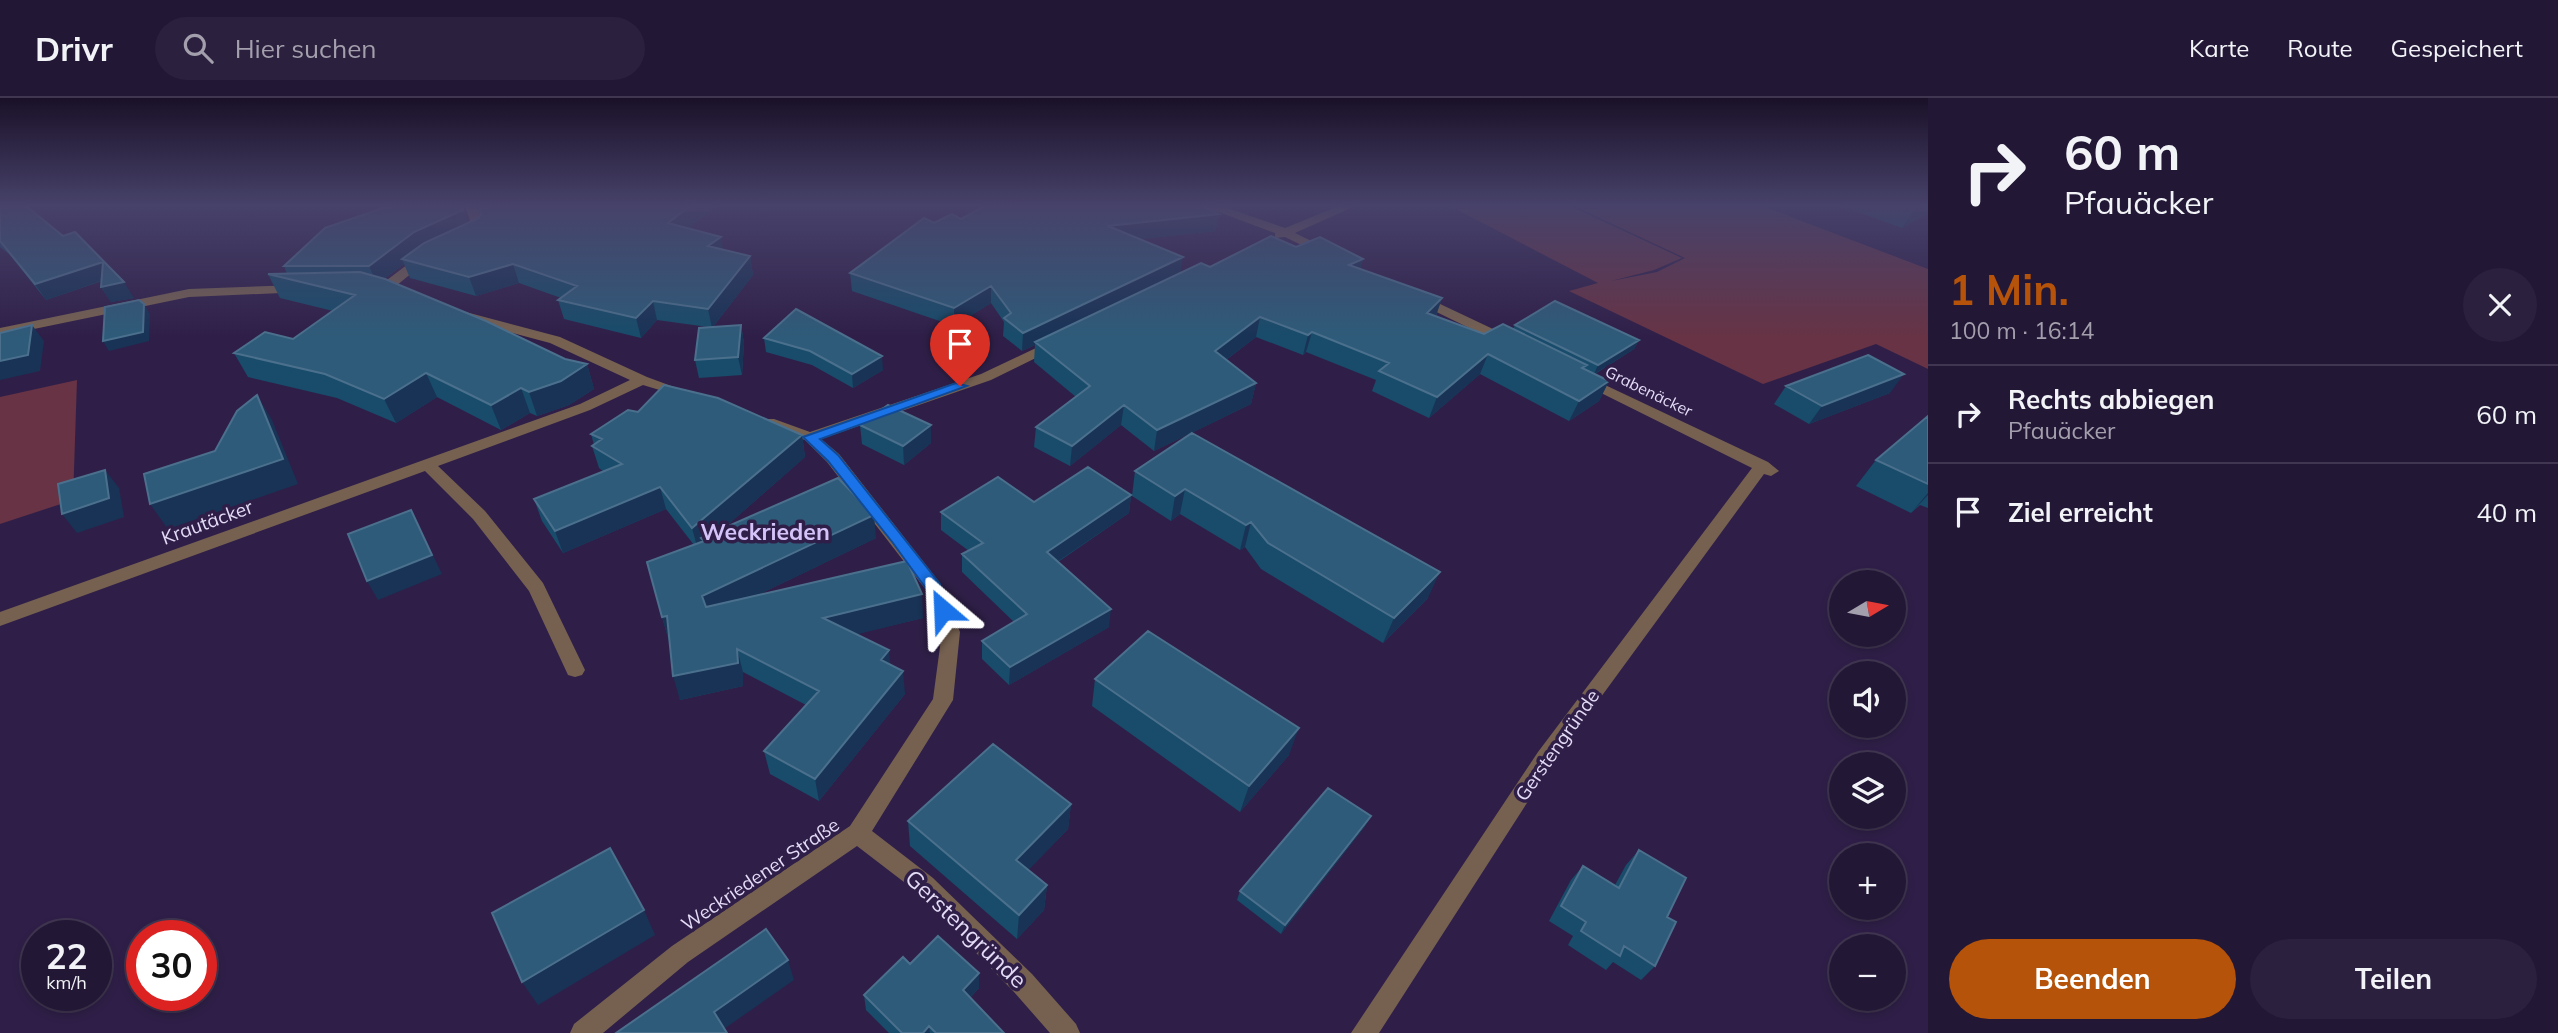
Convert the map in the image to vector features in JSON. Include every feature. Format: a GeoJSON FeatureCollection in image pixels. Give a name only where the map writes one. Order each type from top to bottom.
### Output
{"type":"FeatureCollection","features":[{"type":"Feature","properties":{"kind":"street"},"geometry":{"type":"LineString","coordinates":[[1320,250],[1346,262]]}},
{"type":"Feature","properties":{"kind":"street"},"geometry":{"type":"LineString","coordinates":[[380,292],[437,251]]}},
{"type":"Feature","properties":{"kind":"street"},"geometry":{"type":"LineString","coordinates":[[1,329],[189,293],[310,289]]}},
{"type":"Feature","properties":{"kind":"street"},"geometry":{"type":"LineString","coordinates":[[359,289],[407,299]]}},
{"type":"Feature","properties":{"kind":"street"},"geometry":{"type":"LineString","coordinates":[[1408,293],[1519,347]]}},
{"type":"Feature","properties":{"kind":"street"},"geometry":{"type":"LineString","coordinates":[[447,310],[555,340],[642,380],[703,400]]}},
{"type":"Feature","properties":{"kind":"street"},"geometry":{"type":"LineString","coordinates":[[810,437],[986,377],[1073,335]]}},
{"type":"Feature","properties":{"kind":"street","name":"Grabenäcker"},"geometry":{"type":"LineString","coordinates":[[1567,371],[1767,469]]}},
{"type":"Feature","properties":{"kind":"street","name":"Krautäcker"},"geometry":{"type":"LineString","coordinates":[[0,618],[585,407],[642,380]]}},
{"type":"Feature","properties":{"kind":"street","name":"Weckriedener Straße"},"geometry":{"type":"LineString","coordinates":[[583,1033],[680,954],[858,833],[943,700],[951,632],[927,578],[833,458],[810,437],[751,416]]}},
{"type":"Feature","properties":{"kind":"street"},"geometry":{"type":"LineString","coordinates":[[428,464],[478,515],[537,588],[575,670]]}},
{"type":"Feature","properties":{"kind":"street","name":"Gerstengründe"},"geometry":{"type":"LineString","coordinates":[[1364,1033],[1545,758],[1767,469]]}},
{"type":"Feature","properties":{"kind":"street","name":"Gerstengründe"},"geometry":{"type":"LineString","coordinates":[[858,833],[925,885],[1023,983],[1067,1033]]}},
{"type":"Feature","properties":{"kind":"shaded area"},"geometry":{"type":"Polygon","coordinates":[[[1534,250],[1664,250],[1682,258],[1654,270],[1611,281],[1657,272],[1685,258],[1667,250],[1877,250],[1928,269],[1928,369],[1876,344],[1763,384],[1569,291],[1598,283],[1534,250]]]}},
{"type":"Feature","properties":{"kind":"shaded area"},"geometry":{"type":"Polygon","coordinates":[[[77,380],[73,500],[0,524],[0,397],[77,380]]]}},
{"type":"Feature","properties":{"kind":"building"},"geometry":{"type":"Polygon","coordinates":[[[7,250],[92,250],[124,282],[101,287],[103,262],[35,284],[7,250]]]}},
{"type":"Feature","properties":{"kind":"building"},"geometry":{"type":"Polygon","coordinates":[[[302,250],[391,250],[369,266],[284,266],[302,250]]]}},
{"type":"Feature","properties":{"kind":"building"},"geometry":{"type":"Polygon","coordinates":[[[415,250],[723,250],[750,256],[708,309],[653,301],[636,318],[558,300],[577,286],[513,264],[469,277],[402,259],[415,250]]]}},
{"type":"Feature","properties":{"kind":"building"},"geometry":{"type":"Polygon","coordinates":[[[881,250],[1165,250],[1183,257],[1023,333],[1004,318],[1011,313],[991,286],[954,308],[850,273],[881,250]]]}},
{"type":"Feature","properties":{"kind":"building"},"geometry":{"type":"Polygon","coordinates":[[[1244,250],[1345,250],[1363,259],[1349,265],[1442,298],[1427,313],[1484,334],[1503,324],[1587,365],[1582,368],[1609,381],[1579,401],[1488,354],[1437,397],[1379,371],[1389,363],[1312,332],[1308,335],[1260,317],[1215,351],[1256,383],[1157,430],[1124,405],[1072,446],[1036,427],[1090,386],[1035,342],[1201,263],[1210,267],[1244,250]]]}},
{"type":"Feature","properties":{"kind":"building"},"geometry":{"type":"Polygon","coordinates":[[[360,272],[385,279],[486,321],[565,359],[587,364],[561,381],[529,392],[521,388],[491,405],[426,373],[384,399],[325,374],[234,353],[265,332],[293,339],[355,295],[268,274],[360,272]]]}},
{"type":"Feature","properties":{"kind":"building"},"geometry":{"type":"Polygon","coordinates":[[[139,300],[144,304],[143,332],[103,341],[105,307],[139,300]]]}},
{"type":"Feature","properties":{"kind":"building"},"geometry":{"type":"Polygon","coordinates":[[[1555,301],[1639,340],[1598,365],[1515,325],[1555,301]]]}},
{"type":"Feature","properties":{"kind":"building"},"geometry":{"type":"Polygon","coordinates":[[[796,309],[882,356],[852,374],[810,351],[764,338],[796,309]]]}},
{"type":"Feature","properties":{"kind":"building"},"geometry":{"type":"Polygon","coordinates":[[[32,325],[28,355],[0,361],[0,333],[32,325]]]}},
{"type":"Feature","properties":{"kind":"building"},"geometry":{"type":"Polygon","coordinates":[[[741,325],[738,357],[695,360],[699,328],[741,325]]]}},
{"type":"Feature","properties":{"kind":"building"},"geometry":{"type":"Polygon","coordinates":[[[1868,355],[1904,374],[1822,406],[1786,386],[1868,355]]]}},
{"type":"Feature","properties":{"kind":"building"},"geometry":{"type":"Polygon","coordinates":[[[664,385],[718,398],[802,435],[692,528],[660,487],[555,531],[534,499],[622,464],[592,446],[602,439],[591,434],[628,410],[638,412],[664,385]]]}},
{"type":"Feature","properties":{"kind":"building"},"geometry":{"type":"Polygon","coordinates":[[[257,395],[283,459],[150,504],[144,474],[215,451],[237,411],[257,395]]]}},
{"type":"Feature","properties":{"kind":"building"},"geometry":{"type":"Polygon","coordinates":[[[888,405],[931,425],[903,446],[860,425],[888,405]]]}},
{"type":"Feature","properties":{"kind":"building"},"geometry":{"type":"Polygon","coordinates":[[[1928,416],[1928,484],[1876,460],[1928,416]]]}},
{"type":"Feature","properties":{"kind":"building"},"geometry":{"type":"Polygon","coordinates":[[[1192,433],[1440,572],[1394,618],[1268,543],[1251,522],[1246,525],[1185,489],[1175,496],[1135,471],[1192,433]]]}},
{"type":"Feature","properties":{"kind":"building"},"geometry":{"type":"Polygon","coordinates":[[[1088,467],[1131,495],[1047,552],[1111,609],[1010,667],[982,641],[1027,614],[962,554],[983,543],[941,512],[998,477],[1034,502],[1088,467]]]}},
{"type":"Feature","properties":{"kind":"building"},"geometry":{"type":"Polygon","coordinates":[[[105,470],[109,498],[62,514],[58,484],[105,470]]]}},
{"type":"Feature","properties":{"kind":"building"},"geometry":{"type":"Polygon","coordinates":[[[838,478],[874,515],[702,596],[706,607],[907,561],[922,594],[823,618],[889,650],[881,660],[903,671],[815,779],[764,751],[819,691],[737,649],[738,663],[673,676],[667,616],[662,617],[647,562],[704,541],[701,538],[838,478]]]}},
{"type":"Feature","properties":{"kind":"building"},"geometry":{"type":"Polygon","coordinates":[[[411,510],[432,555],[367,581],[348,534],[411,510]]]}},
{"type":"Feature","properties":{"kind":"building"},"geometry":{"type":"Polygon","coordinates":[[[1148,631],[1299,728],[1249,786],[1095,679],[1148,631]]]}},
{"type":"Feature","properties":{"kind":"building"},"geometry":{"type":"Polygon","coordinates":[[[993,744],[1071,804],[1016,860],[1047,885],[1019,915],[908,821],[993,744]]]}},
{"type":"Feature","properties":{"kind":"building"},"geometry":{"type":"Polygon","coordinates":[[[1328,788],[1371,816],[1285,925],[1240,891],[1328,788]]]}},
{"type":"Feature","properties":{"kind":"building"},"geometry":{"type":"Polygon","coordinates":[[[610,848],[644,910],[522,982],[492,913],[610,848]]]}},
{"type":"Feature","properties":{"kind":"building"},"geometry":{"type":"Polygon","coordinates":[[[1639,850],[1686,878],[1667,917],[1676,922],[1655,966],[1624,946],[1620,956],[1581,931],[1586,922],[1561,906],[1583,866],[1619,888],[1639,850]]]}},
{"type":"Feature","properties":{"kind":"building"},"geometry":{"type":"Polygon","coordinates":[[[766,929],[788,960],[714,1012],[727,1033],[616,1033],[766,929]]]}},
{"type":"Feature","properties":{"kind":"building"},"geometry":{"type":"Polygon","coordinates":[[[938,936],[979,973],[963,990],[1004,1033],[936,1033],[929,1026],[923,1033],[902,1033],[864,995],[903,957],[910,964],[938,936]]]}},
{"type":"Feature","properties":{"kind":"district","name":"Weckrieden"},"geometry":{"type":"Point","coordinates":[765,532]}},
{"type":"Feature","properties":{"kind":"route"},"geometry":{"type":"LineString","coordinates":[[943,610],[934,588],[898,539],[833,458],[810,437],[960,386]]}}]}
